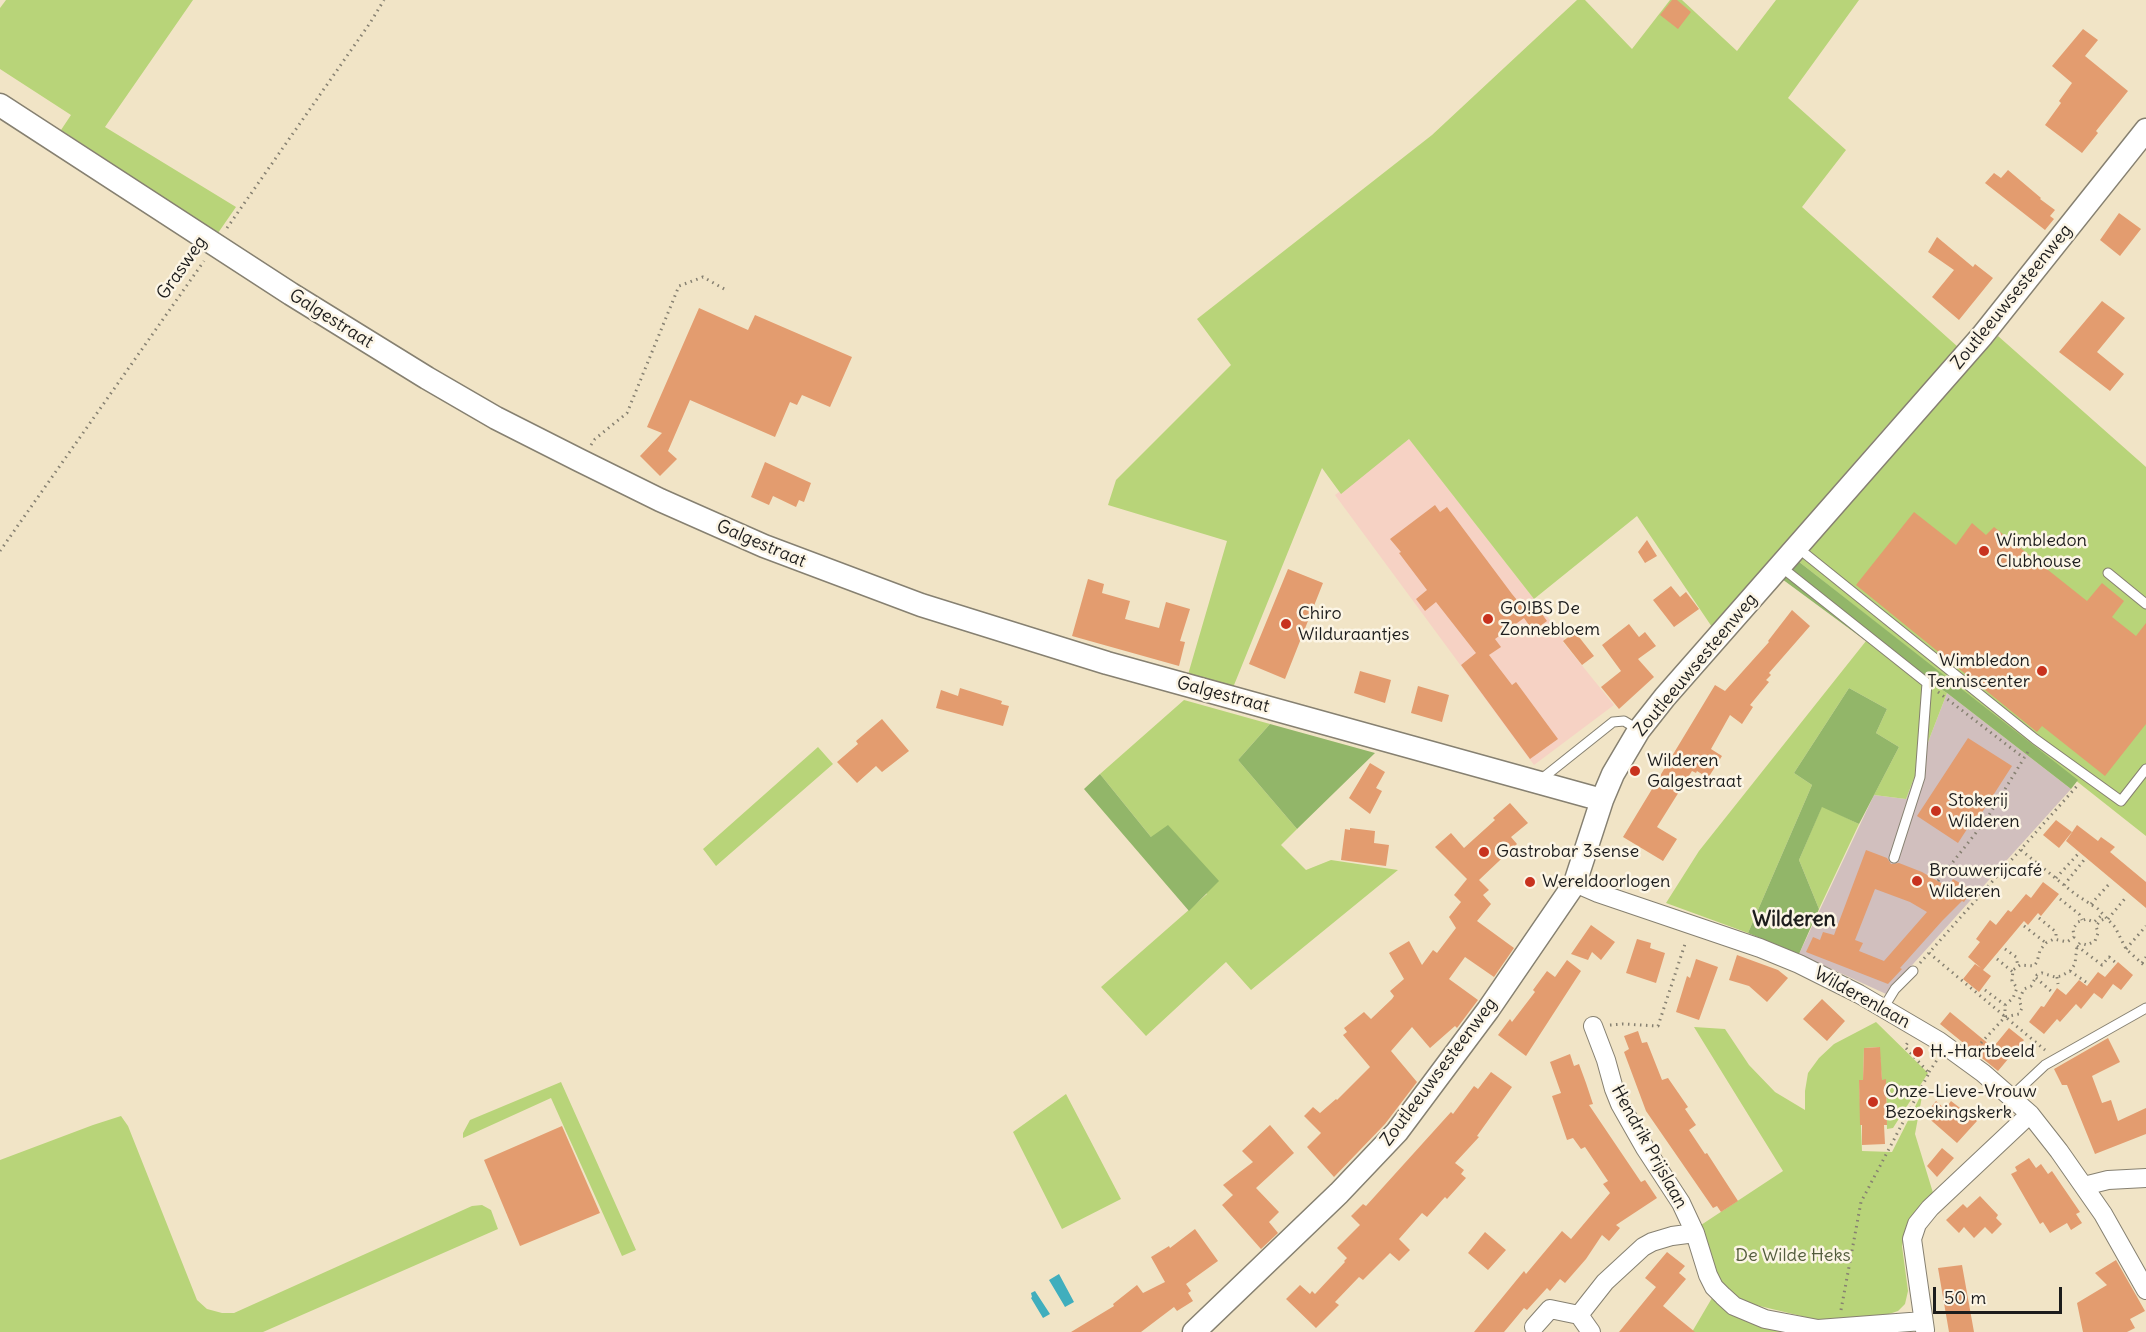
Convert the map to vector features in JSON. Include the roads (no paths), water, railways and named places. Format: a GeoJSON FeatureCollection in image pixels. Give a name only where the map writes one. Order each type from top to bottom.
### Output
{"type":"FeatureCollection","features":[{"type":"Feature","properties":{"kind":"street","name":"Galgestraat"},"geometry":{"type":"LineString","coordinates":[[0,105],[427,378],[496,418],[660,500],[764,546],[921,605],[1107,663],[1602,800]]}},
{"type":"Feature","properties":{"kind":"street","name":"Zoutleeuwsesteenweg"},"geometry":{"type":"LineString","coordinates":[[1194,1332],[1340,1193],[1397,1132],[1488,1010],[1575,883],[1602,800],[1622,756],[1639,730],[1796,546],[1982,336],[2146,130]]}},
{"type":"Feature","properties":{"kind":"street","name":"Wilderenlaan"},"geometry":{"type":"LineString","coordinates":[[1575,883],[1799,964],[1884,1007],[1939,1041],[2012,1096],[2030,1114],[2103,1214],[2146,1290]]}},
{"type":"Feature","properties":{"kind":"street","name":"Hendrik Prijslaan"},"geometry":{"type":"LineString","coordinates":[[1593,1026],[1620,1104],[1681,1203],[1695,1233],[1701,1256],[1714,1287],[1734,1306],[1765,1319],[1789,1325],[1818,1329],[1924,1326],[1912,1239],[1917,1224],[1930,1208],[2030,1114]]}},
{"type":"Feature","properties":{"kind":"street"},"geometry":{"type":"LineString","coordinates":[[2084,1186],[2108,1180],[2146,1178]]}},
{"type":"Feature","properties":{"kind":"street","name":"Hendrik Prijslaan"},"geometry":{"type":"LineString","coordinates":[[1579,1315],[1605,1282],[1643,1247],[1672,1236],[1695,1233]]}},
{"type":"Feature","properties":{"kind":"street"},"geometry":{"type":"LineString","coordinates":[[1534,1328],[1550,1309],[1579,1315],[1591,1332]]}},
{"type":"Feature","properties":{"kind":"lane"},"geometry":{"type":"LineString","coordinates":[[1796,546],[2035,739],[2121,801],[2146,769]]}},
{"type":"Feature","properties":{"kind":"lane"},"geometry":{"type":"LineString","coordinates":[[1780,566],[1927,683],[1920,777],[1894,858]]}},
{"type":"Feature","properties":{"kind":"lane"},"geometry":{"type":"LineString","coordinates":[[2108,573],[2146,604]]}},
{"type":"Feature","properties":{"kind":"lane"},"geometry":{"type":"LineString","coordinates":[[1537,782],[1613,722],[1624,721],[1639,730]]}},
{"type":"Feature","properties":{"kind":"lane"},"geometry":{"type":"LineString","coordinates":[[1884,1007],[1895,989],[1913,971]]}},
{"type":"Feature","properties":{"kind":"lane"},"geometry":{"type":"LineString","coordinates":[[2012,1096],[2045,1065],[2146,1008]]}},
{"type":"Feature","properties":{"kind":"water"},"geometry":{"type":"Polygon","coordinates":[[[1059,1274],[1074,1302],[1065,1307],[1049,1280],[1059,1274]]]}},
{"type":"Feature","properties":{"kind":"water"},"geometry":{"type":"Polygon","coordinates":[[[1035,1291],[1050,1314],[1043,1318],[1031,1298],[1031,1293],[1035,1291]]]}},
{"type":"Feature","properties":{"kind":"place","name":"Wimbledon Clubhouse"},"geometry":{"type":"Point","coordinates":[1984,551]}},
{"type":"Feature","properties":{"kind":"place","name":"GO!BS De Zonnebloem"},"geometry":{"type":"Point","coordinates":[1488,619]}},
{"type":"Feature","properties":{"kind":"place","name":"Chiro Wilduraantjes"},"geometry":{"type":"Point","coordinates":[1286,624]}},
{"type":"Feature","properties":{"kind":"place","name":"Wimbledon Tenniscenter"},"geometry":{"type":"Point","coordinates":[2042,671]}},
{"type":"Feature","properties":{"kind":"place","name":"Wilderen Galgestraat"},"geometry":{"type":"Point","coordinates":[1635,771]}},
{"type":"Feature","properties":{"kind":"place","name":"Stokerij Wilderen"},"geometry":{"type":"Point","coordinates":[1936,811]}},
{"type":"Feature","properties":{"kind":"place","name":"Gastrobar 3sense"},"geometry":{"type":"Point","coordinates":[1484,852]}},
{"type":"Feature","properties":{"kind":"place","name":"Brouwerijcafé Wilderen"},"geometry":{"type":"Point","coordinates":[1917,881]}},
{"type":"Feature","properties":{"kind":"place","name":"Wereldoorlogen"},"geometry":{"type":"Point","coordinates":[1530,882]}},
{"type":"Feature","properties":{"kind":"place","name":"H.-Hartbeeld"},"geometry":{"type":"Point","coordinates":[1918,1052]}},
{"type":"Feature","properties":{"kind":"place","name":"Onze-Lieve-Vrouw Bezoekingskerk"},"geometry":{"type":"Point","coordinates":[1873,1102]}},
{"type":"Feature","properties":{"kind":"district","name":"Wilderen"},"geometry":{"type":"Point","coordinates":[1794,920]}},
{"type":"Feature","properties":{"kind":"park label","name":"De Wilde Heks"},"geometry":{"type":"Point","coordinates":[1793,1256]}}]}
